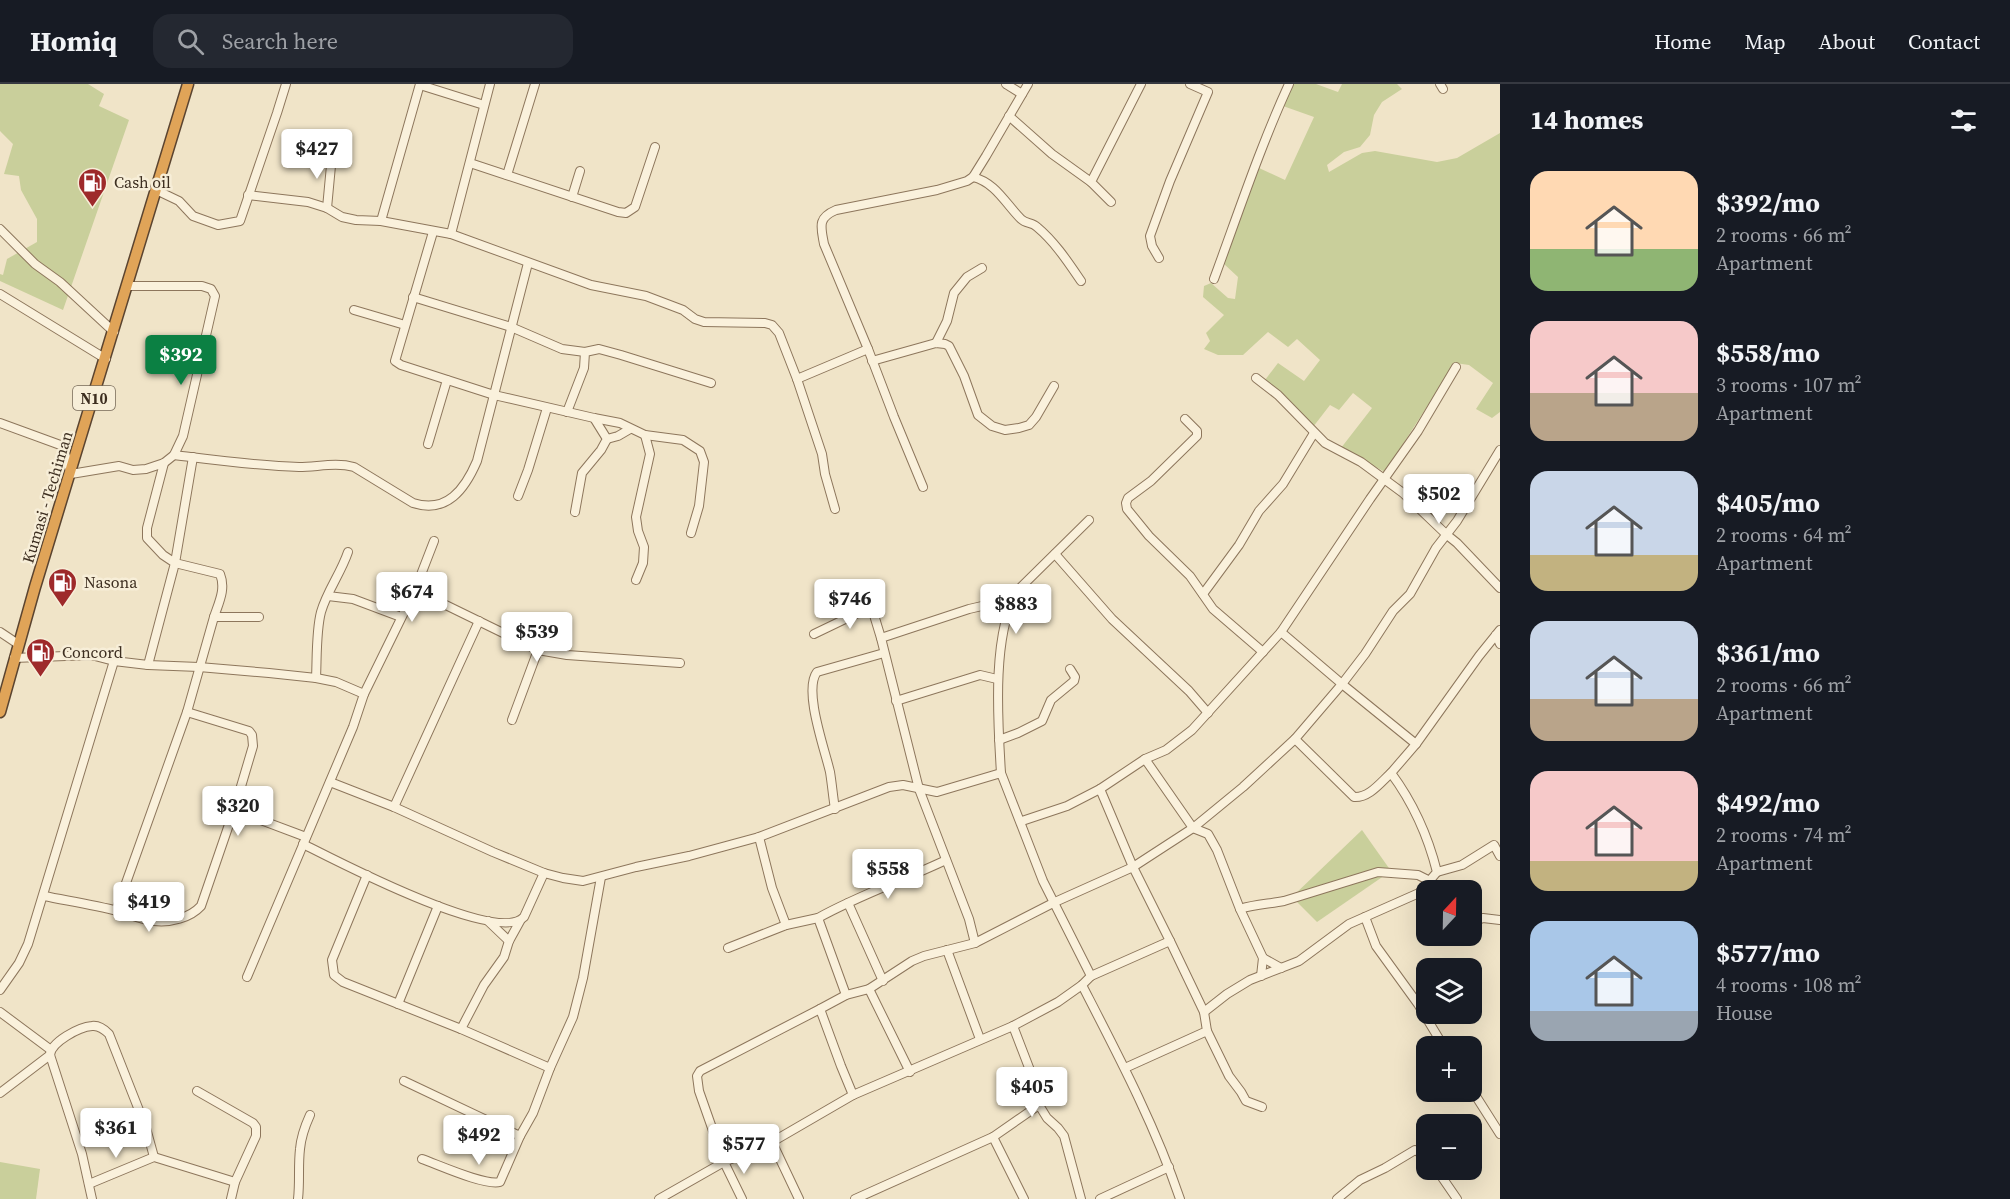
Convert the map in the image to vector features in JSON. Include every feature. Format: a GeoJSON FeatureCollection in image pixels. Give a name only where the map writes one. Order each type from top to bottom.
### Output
{"type":"FeatureCollection","features":[{"type":"Feature","properties":{"kind":"highway","name":"Kumasi - Techiman"},"geometry":{"type":"LineString","coordinates":[[0,712],[18,644],[188,84]]}},
{"type":"Feature","properties":{"kind":"street"},"geometry":{"type":"LineString","coordinates":[[156,190],[179,201],[193,216],[218,225],[240,221],[286,84]]}},
{"type":"Feature","properties":{"kind":"street"},"geometry":{"type":"LineString","coordinates":[[381,221],[420,84],[484,105]]}},
{"type":"Feature","properties":{"kind":"street"},"geometry":{"type":"LineString","coordinates":[[451,234],[490,84]]}},
{"type":"Feature","properties":{"kind":"street"},"geometry":{"type":"LineString","coordinates":[[507,175],[535,84]]}},
{"type":"Feature","properties":{"kind":"street"},"geometry":{"type":"LineString","coordinates":[[1006,84],[1022,94]]}},
{"type":"Feature","properties":{"kind":"street"},"geometry":{"type":"LineString","coordinates":[[924,487],[824,244],[821,226],[828,213],[836,210],[937,190],[959,184],[973,177],[1028,84]]}},
{"type":"Feature","properties":{"kind":"street"},"geometry":{"type":"LineString","coordinates":[[1091,182],[1141,84]]}},
{"type":"Feature","properties":{"kind":"street"},"geometry":{"type":"LineString","coordinates":[[1159,258],[1152,246],[1150,236],[1210,88],[1190,84]]}},
{"type":"Feature","properties":{"kind":"street"},"geometry":{"type":"LineString","coordinates":[[1214,279],[1241,200],[1289,84]]}},
{"type":"Feature","properties":{"kind":"street"},"geometry":{"type":"LineString","coordinates":[[1009,116],[1052,154],[1091,182],[1111,202]]}},
{"type":"Feature","properties":{"kind":"street"},"geometry":{"type":"LineString","coordinates":[[470,162],[618,213],[626,213],[635,207],[655,147]]}},
{"type":"Feature","properties":{"kind":"street"},"geometry":{"type":"LineString","coordinates":[[327,208],[332,155]]}},
{"type":"Feature","properties":{"kind":"street"},"geometry":{"type":"LineString","coordinates":[[572,197],[580,171]]}},
{"type":"Feature","properties":{"kind":"street"},"geometry":{"type":"LineString","coordinates":[[973,177],[984,180],[992,186],[1023,221],[1033,223],[1060,251],[1081,281]]}},
{"type":"Feature","properties":{"kind":"street"},"geometry":{"type":"LineString","coordinates":[[249,195],[308,202],[327,208],[342,217],[381,221],[451,234],[591,285],[646,296],[683,310],[695,319],[704,322],[772,325],[779,333],[797,379],[822,454],[835,509]]}},
{"type":"Feature","properties":{"kind":"street"},"geometry":{"type":"LineString","coordinates":[[0,228],[35,264],[60,282],[114,332]]}},
{"type":"Feature","properties":{"kind":"street"},"geometry":{"type":"LineString","coordinates":[[433,232],[395,361],[401,365],[494,395],[608,420],[645,435],[684,440],[700,451],[704,462],[699,506],[691,533]]}},
{"type":"Feature","properties":{"kind":"street"},"geometry":{"type":"LineString","coordinates":[[174,455],[242,464],[300,467],[343,464],[354,467],[413,503],[423,506],[440,504],[456,495],[468,481],[477,461],[528,263]]}},
{"type":"Feature","properties":{"kind":"street"},"geometry":{"type":"LineString","coordinates":[[936,343],[948,321],[954,293],[967,277],[982,268]]}},
{"type":"Feature","properties":{"kind":"street"},"geometry":{"type":"LineString","coordinates":[[0,423],[63,446],[71,474],[119,466],[133,470],[146,469],[164,463],[174,455],[183,436],[215,296],[211,289],[201,286],[127,286]]}},
{"type":"Feature","properties":{"kind":"street"},"geometry":{"type":"LineString","coordinates":[[0,294],[106,359]]}},
{"type":"Feature","properties":{"kind":"street"},"geometry":{"type":"LineString","coordinates":[[413,297],[511,327],[551,345],[585,352],[599,350],[621,355],[711,382]]}},
{"type":"Feature","properties":{"kind":"street"},"geometry":{"type":"LineString","coordinates":[[354,310],[405,325]]}},
{"type":"Feature","properties":{"kind":"street"},"geometry":{"type":"LineString","coordinates":[[872,361],[936,343],[949,346],[964,376],[978,415],[992,426],[1005,430],[1029,425],[1054,386]]}},
{"type":"Feature","properties":{"kind":"street"},"geometry":{"type":"LineString","coordinates":[[797,379],[868,349]]}},
{"type":"Feature","properties":{"kind":"street"},"geometry":{"type":"LineString","coordinates":[[567,412],[584,368],[585,352]]}},
{"type":"Feature","properties":{"kind":"street"},"geometry":{"type":"LineString","coordinates":[[1022,822],[1067,806],[1100,789],[1145,759],[1166,750],[1209,713],[1281,632],[1424,423],[1456,367]]}},
{"type":"Feature","properties":{"kind":"street"},"geometry":{"type":"LineString","coordinates":[[1256,378],[1278,395],[1325,443],[1361,462],[1411,499],[1500,588]]}},
{"type":"Feature","properties":{"kind":"street"},"geometry":{"type":"LineString","coordinates":[[428,444],[447,380]]}},
{"type":"Feature","properties":{"kind":"street"},"geometry":{"type":"LineString","coordinates":[[518,496],[547,408]]}},
{"type":"Feature","properties":{"kind":"street"},"geometry":{"type":"LineString","coordinates":[[594,418],[607,439]]}},
{"type":"Feature","properties":{"kind":"street"},"geometry":{"type":"LineString","coordinates":[[1185,419],[1197,432],[1197,436],[1150,481],[1128,498],[1127,509],[1149,536],[1190,576],[1213,609],[1263,651]]}},
{"type":"Feature","properties":{"kind":"street"},"geometry":{"type":"LineString","coordinates":[[575,512],[582,472],[601,450],[607,439],[630,429]]}},
{"type":"Feature","properties":{"kind":"street"},"geometry":{"type":"LineString","coordinates":[[1203,594],[1239,545],[1259,511],[1283,484],[1314,433]]}},
{"type":"Feature","properties":{"kind":"street"},"geometry":{"type":"LineString","coordinates":[[636,580],[643,563],[644,547],[636,517],[650,453],[645,435]]}},
{"type":"Feature","properties":{"kind":"street"},"geometry":{"type":"LineString","coordinates":[[742,1199],[724,1162],[699,1090],[697,1076],[700,1071],[846,995],[883,981],[912,961],[975,943],[1054,902],[1133,867],[1193,828],[1243,787],[1295,739],[1342,684],[1393,611],[1410,594],[1436,548],[1447,536],[1500,450]]}},
{"type":"Feature","properties":{"kind":"street"},"geometry":{"type":"LineString","coordinates":[[148,665],[175,563],[193,457]]}},
{"type":"Feature","properties":{"kind":"street"},"geometry":{"type":"LineString","coordinates":[[116,911],[187,712],[224,582],[220,574],[175,563],[163,555],[147,538],[147,528],[164,463]]}},
{"type":"Feature","properties":{"kind":"street"},"geometry":{"type":"LineString","coordinates":[[1089,520],[1019,589],[1012,599],[1006,615],[998,679],[1001,773],[1022,822],[1043,881],[1091,976]]}},
{"type":"Feature","properties":{"kind":"street"},"geometry":{"type":"LineString","coordinates":[[247,977],[353,727],[364,694],[414,590],[434,541]]}},
{"type":"Feature","properties":{"kind":"street"},"geometry":{"type":"LineString","coordinates":[[316,678],[321,614],[348,552]]}},
{"type":"Feature","properties":{"kind":"street"},"geometry":{"type":"LineString","coordinates":[[1055,554],[1112,620],[1189,691],[1209,713]]}},
{"type":"Feature","properties":{"kind":"street"},"geometry":{"type":"LineString","coordinates":[[414,590],[538,650],[567,655],[680,663]]}},
{"type":"Feature","properties":{"kind":"street"},"geometry":{"type":"LineString","coordinates":[[328,596],[353,599],[401,617]]}},
{"type":"Feature","properties":{"kind":"street"},"geometry":{"type":"LineString","coordinates":[[881,638],[969,609],[1012,599]]}},
{"type":"Feature","properties":{"kind":"street"},"geometry":{"type":"LineString","coordinates":[[814,634],[866,609],[874,615],[920,789],[969,919],[975,943]]}},
{"type":"Feature","properties":{"kind":"street"},"geometry":{"type":"LineString","coordinates":[[214,616],[259,617]]}},
{"type":"Feature","properties":{"kind":"street"},"geometry":{"type":"LineString","coordinates":[[394,807],[479,621]]}},
{"type":"Feature","properties":{"kind":"street"},"geometry":{"type":"LineString","coordinates":[[0,632],[18,644]]}},
{"type":"Feature","properties":{"kind":"street"},"geometry":{"type":"LineString","coordinates":[[1281,632],[1416,744]]}},
{"type":"Feature","properties":{"kind":"street"},"geometry":{"type":"LineString","coordinates":[[1295,739],[1354,797],[1361,798],[1391,773],[1416,744],[1498,633]]}},
{"type":"Feature","properties":{"kind":"street"},"geometry":{"type":"LineString","coordinates":[[1498,633],[1500,644]]}},
{"type":"Feature","properties":{"kind":"street"},"geometry":{"type":"LineString","coordinates":[[512,720],[538,650]]}},
{"type":"Feature","properties":{"kind":"street"},"geometry":{"type":"LineString","coordinates":[[835,809],[830,774],[813,706],[813,678],[817,672],[884,653]]}},
{"type":"Feature","properties":{"kind":"street"},"geometry":{"type":"LineString","coordinates":[[14,658],[91,655],[114,661],[148,665],[199,667],[316,678],[336,682],[364,694]]}},
{"type":"Feature","properties":{"kind":"street"},"geometry":{"type":"LineString","coordinates":[[0,990],[20,963],[44,896],[114,661]]}},
{"type":"Feature","properties":{"kind":"street"},"geometry":{"type":"LineString","coordinates":[[999,740],[1018,734],[1042,721],[1051,700],[1074,681],[1075,677],[1070,669]]}},
{"type":"Feature","properties":{"kind":"street"},"geometry":{"type":"LineString","coordinates":[[896,701],[980,675],[998,679]]}},
{"type":"Feature","properties":{"kind":"street"},"geometry":{"type":"LineString","coordinates":[[44,896],[153,921],[169,921],[195,913],[201,906],[253,746],[252,735],[249,731],[187,712]]}},
{"type":"Feature","properties":{"kind":"street"},"geometry":{"type":"LineString","coordinates":[[1145,759],[1193,828],[1208,834],[1217,850],[1240,909],[1263,958],[1261,976]]}},
{"type":"Feature","properties":{"kind":"street"},"geometry":{"type":"LineString","coordinates":[[330,782],[394,807],[544,873],[583,881],[759,837],[896,785],[937,792],[1001,773]]}},
{"type":"Feature","properties":{"kind":"street"},"geometry":{"type":"LineString","coordinates":[[1391,773],[1420,819],[1431,847],[1437,872]]}},
{"type":"Feature","properties":{"kind":"street"},"geometry":{"type":"LineString","coordinates":[[1100,789],[1133,867],[1204,1012],[1207,1031],[1228,1076],[1246,1101],[1262,1107]]}},
{"type":"Feature","properties":{"kind":"street"},"geometry":{"type":"LineString","coordinates":[[234,810],[304,841],[367,875],[438,906],[468,917],[507,923],[520,921]]}},
{"type":"Feature","properties":{"kind":"street"},"geometry":{"type":"LineString","coordinates":[[759,837],[772,888],[786,925]]}},
{"type":"Feature","properties":{"kind":"street"},"geometry":{"type":"LineString","coordinates":[[1431,880],[1437,872],[1462,865],[1497,843],[1500,856]]}},
{"type":"Feature","properties":{"kind":"street"},"geometry":{"type":"LineString","coordinates":[[728,948],[786,925],[818,918],[946,860]]}},
{"type":"Feature","properties":{"kind":"street"},"geometry":{"type":"LineString","coordinates":[[1240,909],[1254,904],[1269,904],[1284,900],[1378,872],[1418,875],[1428,880]]}},
{"type":"Feature","properties":{"kind":"street"},"geometry":{"type":"LineString","coordinates":[[461,1029],[484,985],[504,957],[508,941],[544,873]]}},
{"type":"Feature","properties":{"kind":"street"},"geometry":{"type":"LineString","coordinates":[[367,875],[332,960],[334,975],[343,982],[461,1029],[550,1068]]}},
{"type":"Feature","properties":{"kind":"street"},"geometry":{"type":"LineString","coordinates":[[422,1159],[473,1178],[496,1184],[500,1182],[520,1136],[533,1113],[573,1017],[601,877]]}},
{"type":"Feature","properties":{"kind":"street"},"geometry":{"type":"LineString","coordinates":[[1204,1012],[1227,994],[1299,960],[1339,929],[1416,894]]}},
{"type":"Feature","properties":{"kind":"street"},"geometry":{"type":"LineString","coordinates":[[848,903],[883,981]]}},
{"type":"Feature","properties":{"kind":"street"},"geometry":{"type":"LineString","coordinates":[[398,1004],[438,906]]}},
{"type":"Feature","properties":{"kind":"street"},"geometry":{"type":"LineString","coordinates":[[1365,917],[1376,946],[1418,1004],[1437,1036]]}},
{"type":"Feature","properties":{"kind":"street"},"geometry":{"type":"LineString","coordinates":[[818,918],[846,995]]}},
{"type":"Feature","properties":{"kind":"street"},"geometry":{"type":"LineString","coordinates":[[1482,919],[1500,920]]}},
{"type":"Feature","properties":{"kind":"street"},"geometry":{"type":"LineString","coordinates":[[487,920],[508,941]]}},
{"type":"Feature","properties":{"kind":"street"},"geometry":{"type":"LineString","coordinates":[[659,1199],[724,1162],[772,1142],[853,1095],[1013,1026],[1058,1002],[1082,986],[1091,976],[1170,941]]}},
{"type":"Feature","properties":{"kind":"street"},"geometry":{"type":"LineString","coordinates":[[947,950],[980,1039]]}},
{"type":"Feature","properties":{"kind":"street"},"geometry":{"type":"LineString","coordinates":[[1263,958],[1281,968]]}},
{"type":"Feature","properties":{"kind":"street"},"geometry":{"type":"LineString","coordinates":[[1082,986],[1125,1068],[1169,1167],[1180,1199]]}},
{"type":"Feature","properties":{"kind":"street"},"geometry":{"type":"LineString","coordinates":[[869,988],[910,1072]]}},
{"type":"Feature","properties":{"kind":"street"},"geometry":{"type":"LineString","coordinates":[[820,1009],[853,1095]]}},
{"type":"Feature","properties":{"kind":"street"},"geometry":{"type":"LineString","coordinates":[[0,1012],[50,1053],[82,1154],[92,1199]]}},
{"type":"Feature","properties":{"kind":"street"},"geometry":{"type":"LineString","coordinates":[[0,1093],[50,1053],[57,1041],[89,1026],[100,1027],[109,1034],[146,1128],[154,1156]]}},
{"type":"Feature","properties":{"kind":"street"},"geometry":{"type":"LineString","coordinates":[[1013,1026],[1033,1078],[1039,1105],[1047,1118],[1064,1136],[1081,1199]]}},
{"type":"Feature","properties":{"kind":"street"},"geometry":{"type":"LineString","coordinates":[[1125,1068],[1207,1031]]}},
{"type":"Feature","properties":{"kind":"street"},"geometry":{"type":"LineString","coordinates":[[404,1081],[520,1136]]}},
{"type":"Feature","properties":{"kind":"street"},"geometry":{"type":"LineString","coordinates":[[196,1091],[253,1123],[256,1127],[256,1136],[235,1182],[231,1199]]}},
{"type":"Feature","properties":{"kind":"street"},"geometry":{"type":"LineString","coordinates":[[1480,1102],[1500,1134]]}},
{"type":"Feature","properties":{"kind":"street"},"geometry":{"type":"LineString","coordinates":[[855,1199],[993,1137],[1039,1105]]}},
{"type":"Feature","properties":{"kind":"street"},"geometry":{"type":"LineString","coordinates":[[298,1199],[302,1134],[310,1115]]}},
{"type":"Feature","properties":{"kind":"street"},"geometry":{"type":"LineString","coordinates":[[993,1137],[1024,1199]]}},
{"type":"Feature","properties":{"kind":"street"},"geometry":{"type":"LineString","coordinates":[[772,1142],[799,1199]]}},
{"type":"Feature","properties":{"kind":"street"},"geometry":{"type":"LineString","coordinates":[[1337,1199],[1360,1180],[1416,1151]]}},
{"type":"Feature","properties":{"kind":"street"},"geometry":{"type":"LineString","coordinates":[[89,1184],[154,1156],[235,1182]]}},
{"type":"Feature","properties":{"kind":"street"},"geometry":{"type":"LineString","coordinates":[[1100,1199],[1169,1167]]}},
{"type":"Feature","properties":{"kind":"street"},"geometry":{"type":"LineString","coordinates":[[1444,1180],[1457,1199]]}},
{"type":"Feature","properties":{"kind":"green space"},"geometry":{"type":"Polygon","coordinates":[[[0,84],[88,84],[104,94],[99,106],[129,120],[63,310],[0,281],[0,274],[3,275],[7,259],[37,242],[37,219],[21,190],[19,176],[4,174],[13,144],[0,131],[0,84]]]}},
{"type":"Feature","properties":{"kind":"green space"},"geometry":{"type":"Polygon","coordinates":[[[1294,84],[1316,84],[1338,92],[1342,84],[1397,84],[1402,89],[1382,102],[1374,115],[1370,135],[1360,147],[1344,152],[1327,165],[1329,172],[1362,153],[1375,151],[1437,162],[1457,158],[1500,133],[1500,412],[1492,418],[1476,409],[1493,383],[1469,365],[1455,363],[1385,472],[1341,448],[1372,408],[1353,393],[1339,410],[1330,405],[1313,427],[1265,380],[1278,363],[1304,381],[1320,360],[1297,339],[1288,347],[1268,332],[1243,355],[1218,355],[1204,349],[1210,341],[1206,333],[1224,315],[1203,297],[1204,286],[1211,283],[1228,298],[1235,299],[1238,277],[1223,263],[1239,213],[1259,168],[1285,180],[1314,117],[1283,106],[1294,84]]]}},
{"type":"Feature","properties":{"kind":"green space"},"geometry":{"type":"Polygon","coordinates":[[[1362,830],[1391,871],[1317,922],[1292,897],[1362,830]]]}},
{"type":"Feature","properties":{"kind":"green space"},"geometry":{"type":"Polygon","coordinates":[[[0,1162],[40,1169],[36,1199],[0,1199],[0,1162]]]}},
{"type":"Feature","properties":{"kind":"place","name":"Cash oil"},"geometry":{"type":"Point","coordinates":[93,208]}},
{"type":"Feature","properties":{"kind":"place","name":"Nasona"},"geometry":{"type":"Point","coordinates":[63,608]}},
{"type":"Feature","properties":{"kind":"place","name":"Concord"},"geometry":{"type":"Point","coordinates":[41,678]}}]}
